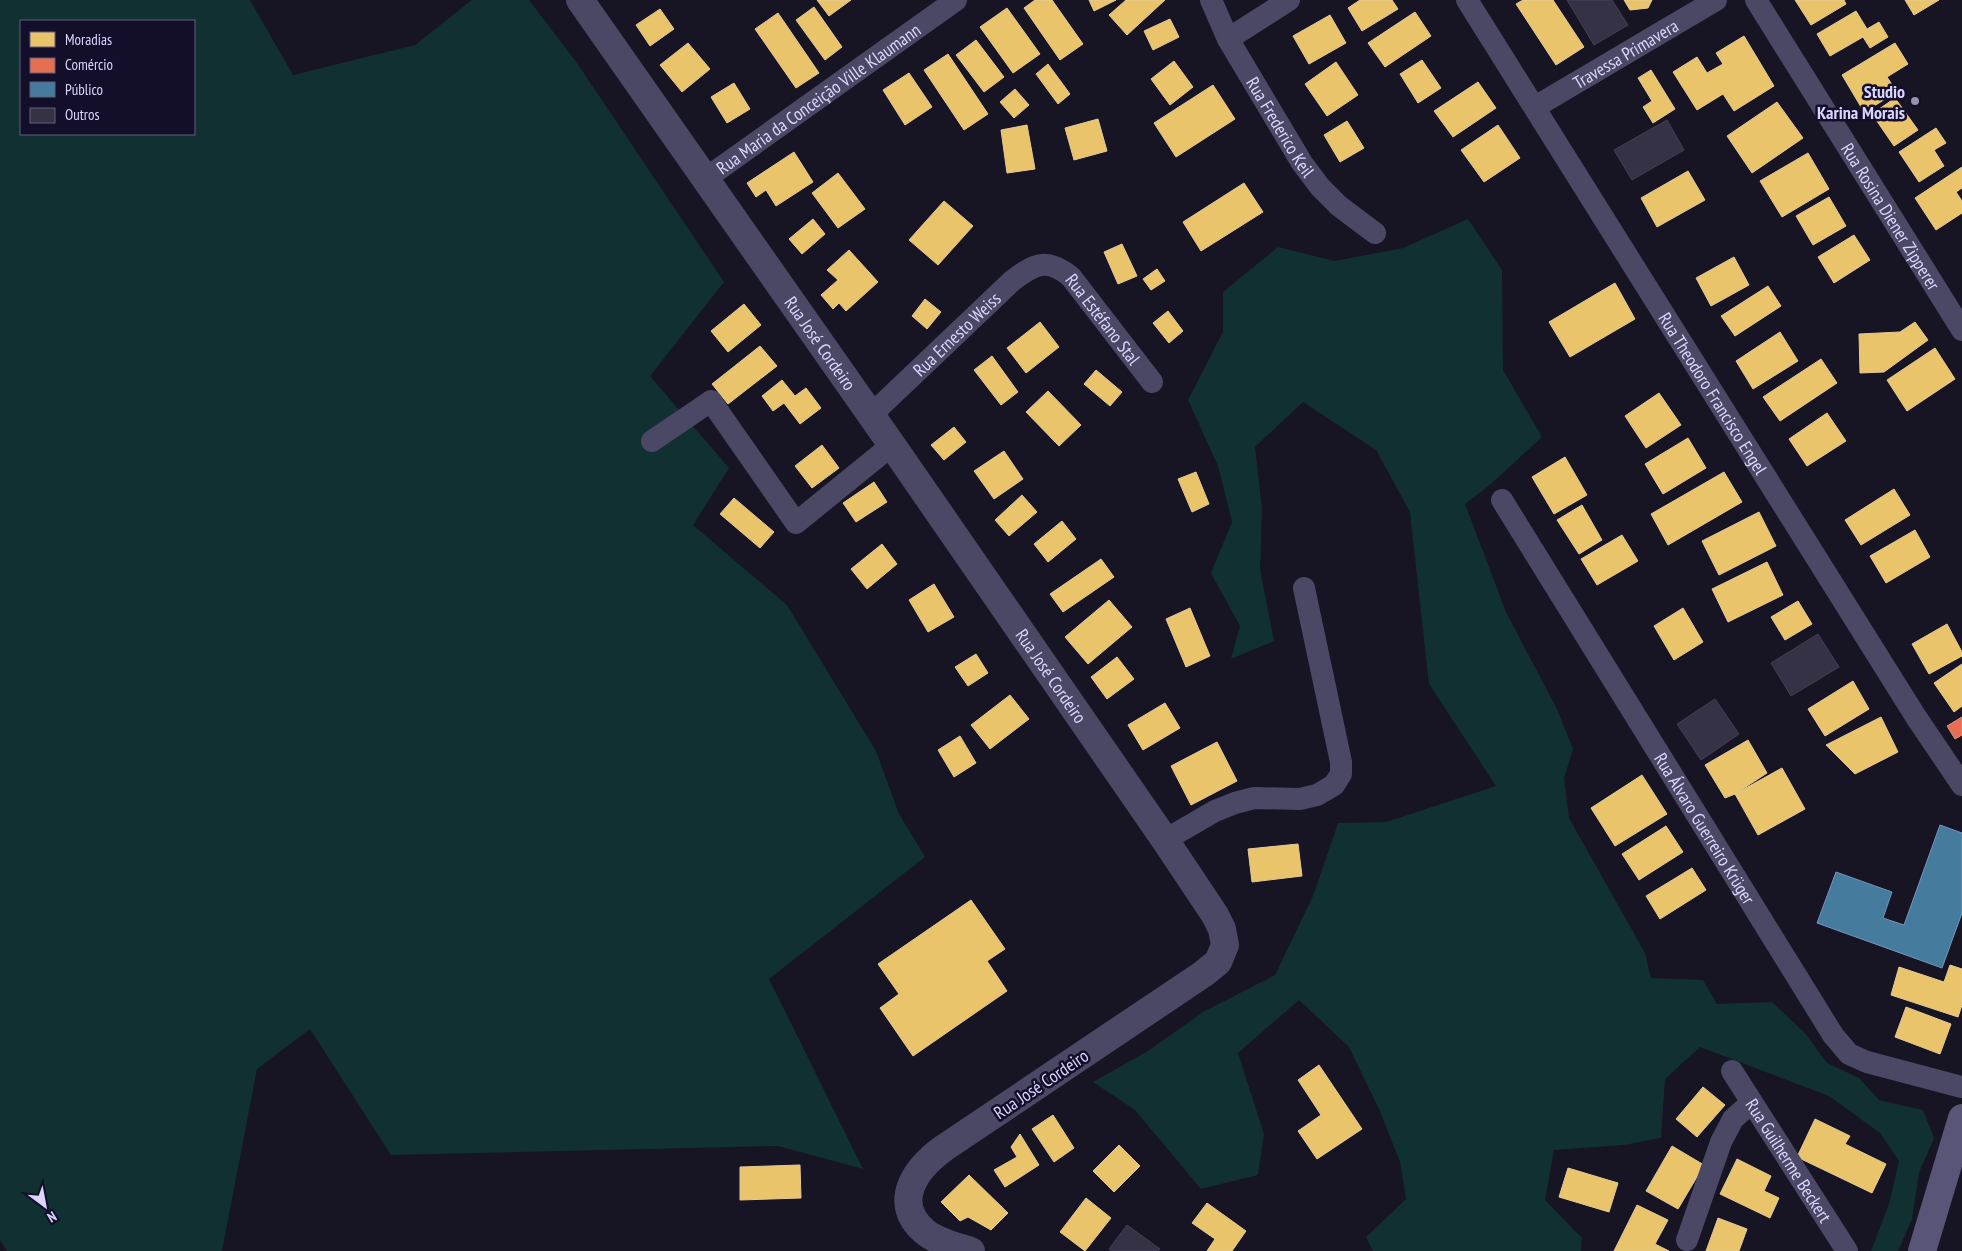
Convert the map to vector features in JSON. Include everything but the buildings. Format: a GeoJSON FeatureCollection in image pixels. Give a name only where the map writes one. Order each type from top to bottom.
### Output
{"type":"FeatureCollection","features":[{"type":"Feature","properties":{"kind":"main road"},"geometry":{"type":"LineString","coordinates":[[1922,1251],[1962,1118]]}},
{"type":"Feature","properties":{"kind":"street","name":"Rua José Cordeiro"},"geometry":{"type":"LineString","coordinates":[[580,0],[892,445],[1165,840],[1215,915],[1222,929],[1225,945],[1218,962],[1185,988],[938,1153],[920,1168],[912,1182],[908,1196],[909,1207],[915,1219],[924,1232],[938,1240],[971,1251]]}},
{"type":"Feature","properties":{"kind":"street","name":"Rua Maria da Conceição Ville Klaumann"},"geometry":{"type":"LineString","coordinates":[[704,179],[956,0]]}},
{"type":"Feature","properties":{"kind":"street","name":"Rua Frederico Keil"},"geometry":{"type":"LineString","coordinates":[[1211,0],[1228,39],[1302,163],[1320,187],[1340,206],[1375,233]]}},
{"type":"Feature","properties":{"kind":"street"},"geometry":{"type":"LineString","coordinates":[[1228,39],[1289,0]]}},
{"type":"Feature","properties":{"kind":"street","name":"Rua Theodoro Francisco Engel"},"geometry":{"type":"LineString","coordinates":[[1467,0],[1916,717],[1962,785]]}},
{"type":"Feature","properties":{"kind":"street","name":"Travessa Primavera"},"geometry":{"type":"LineString","coordinates":[[1535,107],[1716,0]]}},
{"type":"Feature","properties":{"kind":"street","name":"Rua Rosina Diener Zipperer"},"geometry":{"type":"LineString","coordinates":[[1756,0],[1962,330]]}},
{"type":"Feature","properties":{"kind":"street","name":"Rua Ernesto Weiss"},"geometry":{"type":"LineString","coordinates":[[871,415],[1012,281],[1035,266],[1047,264]]}},
{"type":"Feature","properties":{"kind":"street","name":"Rua Estéfano Stal"},"geometry":{"type":"LineString","coordinates":[[1047,264],[1060,268],[1071,277],[1152,382]]}},
{"type":"Feature","properties":{"kind":"street"},"geometry":{"type":"LineString","coordinates":[[652,441],[711,402],[796,523],[892,445]]}},
{"type":"Feature","properties":{"kind":"street","name":"Rua Álvaro Guerreiro Krüger"},"geometry":{"type":"LineString","coordinates":[[1502,500],[1833,1035],[1848,1054],[1866,1062],[1962,1087]]}},
{"type":"Feature","properties":{"kind":"street"},"geometry":{"type":"LineString","coordinates":[[1165,840],[1215,811],[1235,803],[1254,798],[1300,799],[1317,795],[1334,785],[1341,774],[1341,762],[1304,588]]}},
{"type":"Feature","properties":{"kind":"street","name":"Rua Guilherme Beckert"},"geometry":{"type":"LineString","coordinates":[[1732,1071],[1847,1251]]}},
{"type":"Feature","properties":{"kind":"street"},"geometry":{"type":"LineString","coordinates":[[1687,1240],[1724,1136],[1733,1119],[1751,1102]]}},
{"type":"Feature","properties":{"kind":"green space"},"geometry":{"type":"Polygon","coordinates":[[[0,0],[250,0],[293,75],[415,45],[472,0],[529,0],[577,63],[724,282],[650,376],[729,468],[693,525],[787,605],[876,751],[899,814],[925,857],[769,979],[863,1169],[778,1146],[391,1155],[310,1029],[257,1069],[222,1251],[7,1251],[0,1240],[0,0]]]}},
{"type":"Feature","properties":{"kind":"green space"},"geometry":{"type":"Polygon","coordinates":[[[1468,219],[1502,270],[1503,370],[1542,437],[1491,484],[1465,504],[1506,612],[1557,709],[1573,749],[1564,778],[1569,818],[1645,953],[1651,978],[1703,980],[1717,1004],[1772,1002],[1805,1033],[1827,1063],[1859,1078],[1879,1100],[1923,1110],[1934,1138],[1919,1173],[1912,1219],[1898,1251],[1871,1251],[1889,1204],[1899,1161],[1880,1133],[1829,1096],[1700,1047],[1665,1079],[1661,1138],[1624,1145],[1554,1150],[1545,1200],[1582,1238],[1581,1251],[1373,1251],[1366,1237],[1406,1199],[1400,1162],[1379,1109],[1349,1047],[1299,1000],[1238,1053],[1264,1134],[1258,1175],[1201,1189],[1135,1110],[1093,1082],[1148,1051],[1203,1012],[1275,975],[1313,896],[1338,823],[1386,822],[1496,786],[1429,684],[1410,512],[1376,450],[1303,402],[1255,447],[1262,509],[1260,569],[1274,641],[1231,659],[1240,626],[1211,573],[1232,522],[1218,466],[1188,400],[1223,332],[1223,292],[1278,247],[1335,261],[1403,248],[1468,219]]]}},
{"type":"Feature","properties":{"kind":"place","name":"Studio Karina Morais"},"geometry":{"type":"Point","coordinates":[1915,101]}}]}
